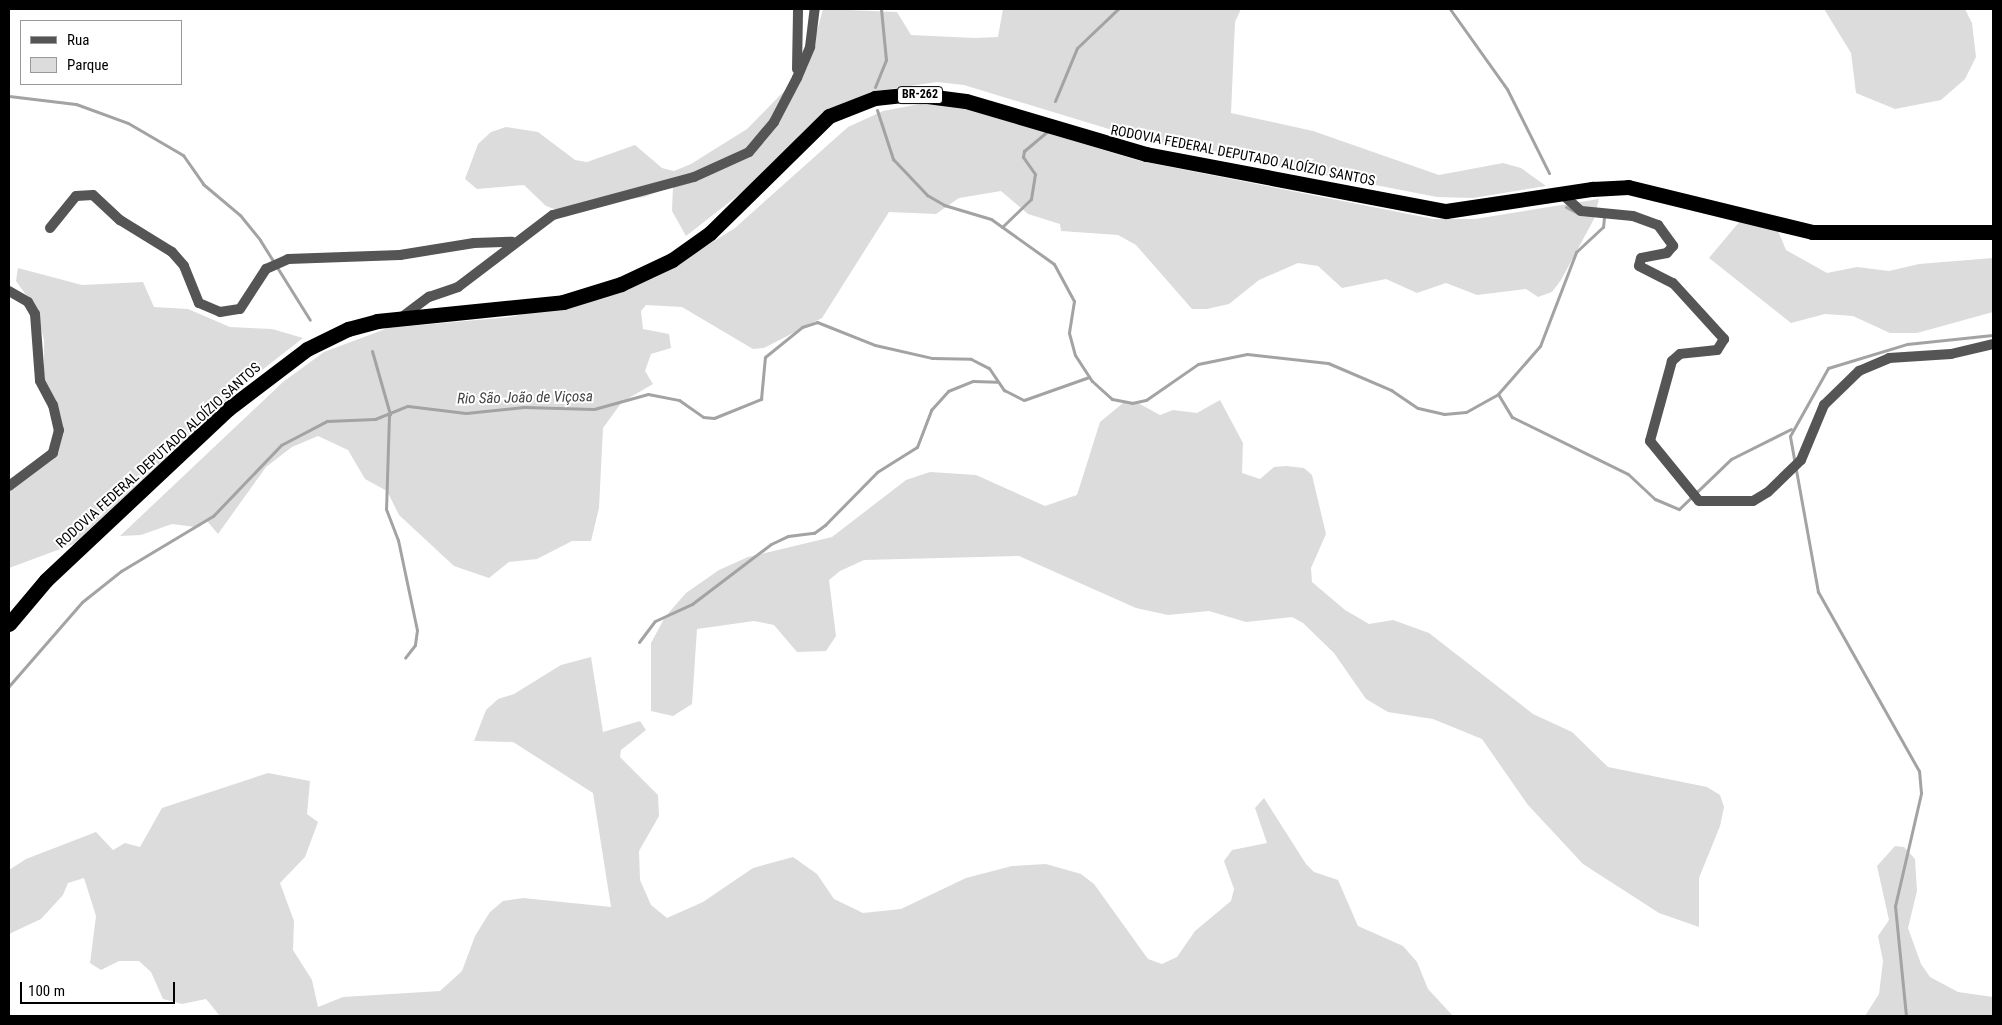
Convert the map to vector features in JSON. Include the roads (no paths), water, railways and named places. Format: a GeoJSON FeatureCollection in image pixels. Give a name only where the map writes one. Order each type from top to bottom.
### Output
{"type":"FeatureCollection","features":[{"type":"Feature","properties":{"kind":"highway","name":"RODOVIA FEDERAL DEPUTADO ALOÍZIO SANTOS"},"geometry":{"type":"LineString","coordinates":[[9,624],[96,531],[267,375],[348,329],[402,317],[563,302],[621,284],[672,260],[710,233],[829,116],[875,98],[912,94],[966,101],[1146,154],[1300,181],[1418,207],[1470,210],[1562,194],[1628,187],[1812,232],[1993,232]]}},
{"type":"Feature","properties":{"kind":"street"},"geometry":{"type":"LineString","coordinates":[[797,78],[798,9]]}},
{"type":"Feature","properties":{"kind":"street"},"geometry":{"type":"LineString","coordinates":[[402,317],[429,297],[468,280],[512,242],[567,209],[694,177],[736,161],[762,140],[797,78],[810,47],[815,9]]}},
{"type":"Feature","properties":{"kind":"street"},"geometry":{"type":"LineString","coordinates":[[1562,194],[1581,211],[1633,216],[1658,225],[1673,246],[1667,253],[1641,258],[1639,266],[1673,284],[1724,338],[1717,350],[1680,354],[1672,361],[1650,441],[1699,501],[1753,501],[1768,492],[1801,460],[1824,405],[1859,371],[1889,358],[1951,354],[1993,344]]}},
{"type":"Feature","properties":{"kind":"street"},"geometry":{"type":"LineString","coordinates":[[50,228],[76,196],[92,195],[120,220],[172,252],[184,266],[199,303],[220,312],[240,309],[249,301],[266,269],[288,259],[400,255],[474,243],[512,242]]}},
{"type":"Feature","properties":{"kind":"street"},"geometry":{"type":"LineString","coordinates":[[9,291],[28,302],[35,314],[40,381],[53,405],[58,430],[53,453],[9,486]]}},
{"type":"Feature","properties":{"kind":"waterway"},"geometry":{"type":"LineString","coordinates":[[875,87],[886,60],[881,9]]}},
{"type":"Feature","properties":{"kind":"waterway"},"geometry":{"type":"LineString","coordinates":[[1055,101],[1077,48],[1118,9]]}},
{"type":"Feature","properties":{"kind":"waterway"},"geometry":{"type":"LineString","coordinates":[[1450,9],[1507,89],[1549,173]]}},
{"type":"Feature","properties":{"kind":"waterway"},"geometry":{"type":"LineString","coordinates":[[9,96],[76,104],[128,123],[183,155],[203,184],[240,215],[260,240],[310,320]]}},
{"type":"Feature","properties":{"kind":"waterway","name":"Rio São João de Viçosa"},"geometry":{"type":"LineString","coordinates":[[877,110],[893,159],[927,195],[944,205],[991,219],[1054,264],[1074,301],[1069,333],[1075,355],[1092,381],[1112,399],[1132,403],[1146,400],[1198,364],[1247,354],[1328,363],[1391,390],[1418,408],[1444,414],[1466,412],[1498,394]]}},
{"type":"Feature","properties":{"kind":"waterway"},"geometry":{"type":"LineString","coordinates":[[1002,227],[1031,199],[1035,174],[1023,157],[1024,151],[1047,132]]}},
{"type":"Feature","properties":{"kind":"waterway"},"geometry":{"type":"LineString","coordinates":[[1566,207],[1578,213]]}},
{"type":"Feature","properties":{"kind":"waterway"},"geometry":{"type":"LineString","coordinates":[[1498,394],[1540,346],[1576,252],[1603,227],[1604,217]]}},
{"type":"Feature","properties":{"kind":"waterway","name":"Rio São João de Viçosa"},"geometry":{"type":"LineString","coordinates":[[9,686],[82,602],[121,571],[213,516],[281,445],[327,421],[375,419],[408,406],[466,413],[524,407],[594,409],[648,394],[679,400],[703,417],[714,418],[761,399],[765,357],[802,327],[817,322],[875,345],[932,358],[971,359],[989,368],[1004,390],[1024,400],[1089,377]]}},
{"type":"Feature","properties":{"kind":"waterway"},"geometry":{"type":"LineString","coordinates":[[1906,1016],[1895,906],[1921,793],[1919,771],[1818,592],[1790,436],[1828,368],[1907,344],[1993,335]]}},
{"type":"Feature","properties":{"kind":"waterway"},"geometry":{"type":"LineString","coordinates":[[372,351],[390,414]]}},
{"type":"Feature","properties":{"kind":"waterway"},"geometry":{"type":"LineString","coordinates":[[639,642],[655,621],[692,604],[771,544],[788,536],[814,533],[825,525],[877,472],[917,447],[931,410],[948,391],[973,381],[997,382]]}},
{"type":"Feature","properties":{"kind":"waterway","name":"Rio São João de Viçosa"},"geometry":{"type":"LineString","coordinates":[[1498,394],[1512,417],[1628,474],[1655,499],[1679,509],[1731,459],[1791,429]]}},
{"type":"Feature","properties":{"kind":"waterway"},"geometry":{"type":"LineString","coordinates":[[389,415],[386,509],[398,540],[417,630],[415,645],[405,658]]}}]}
